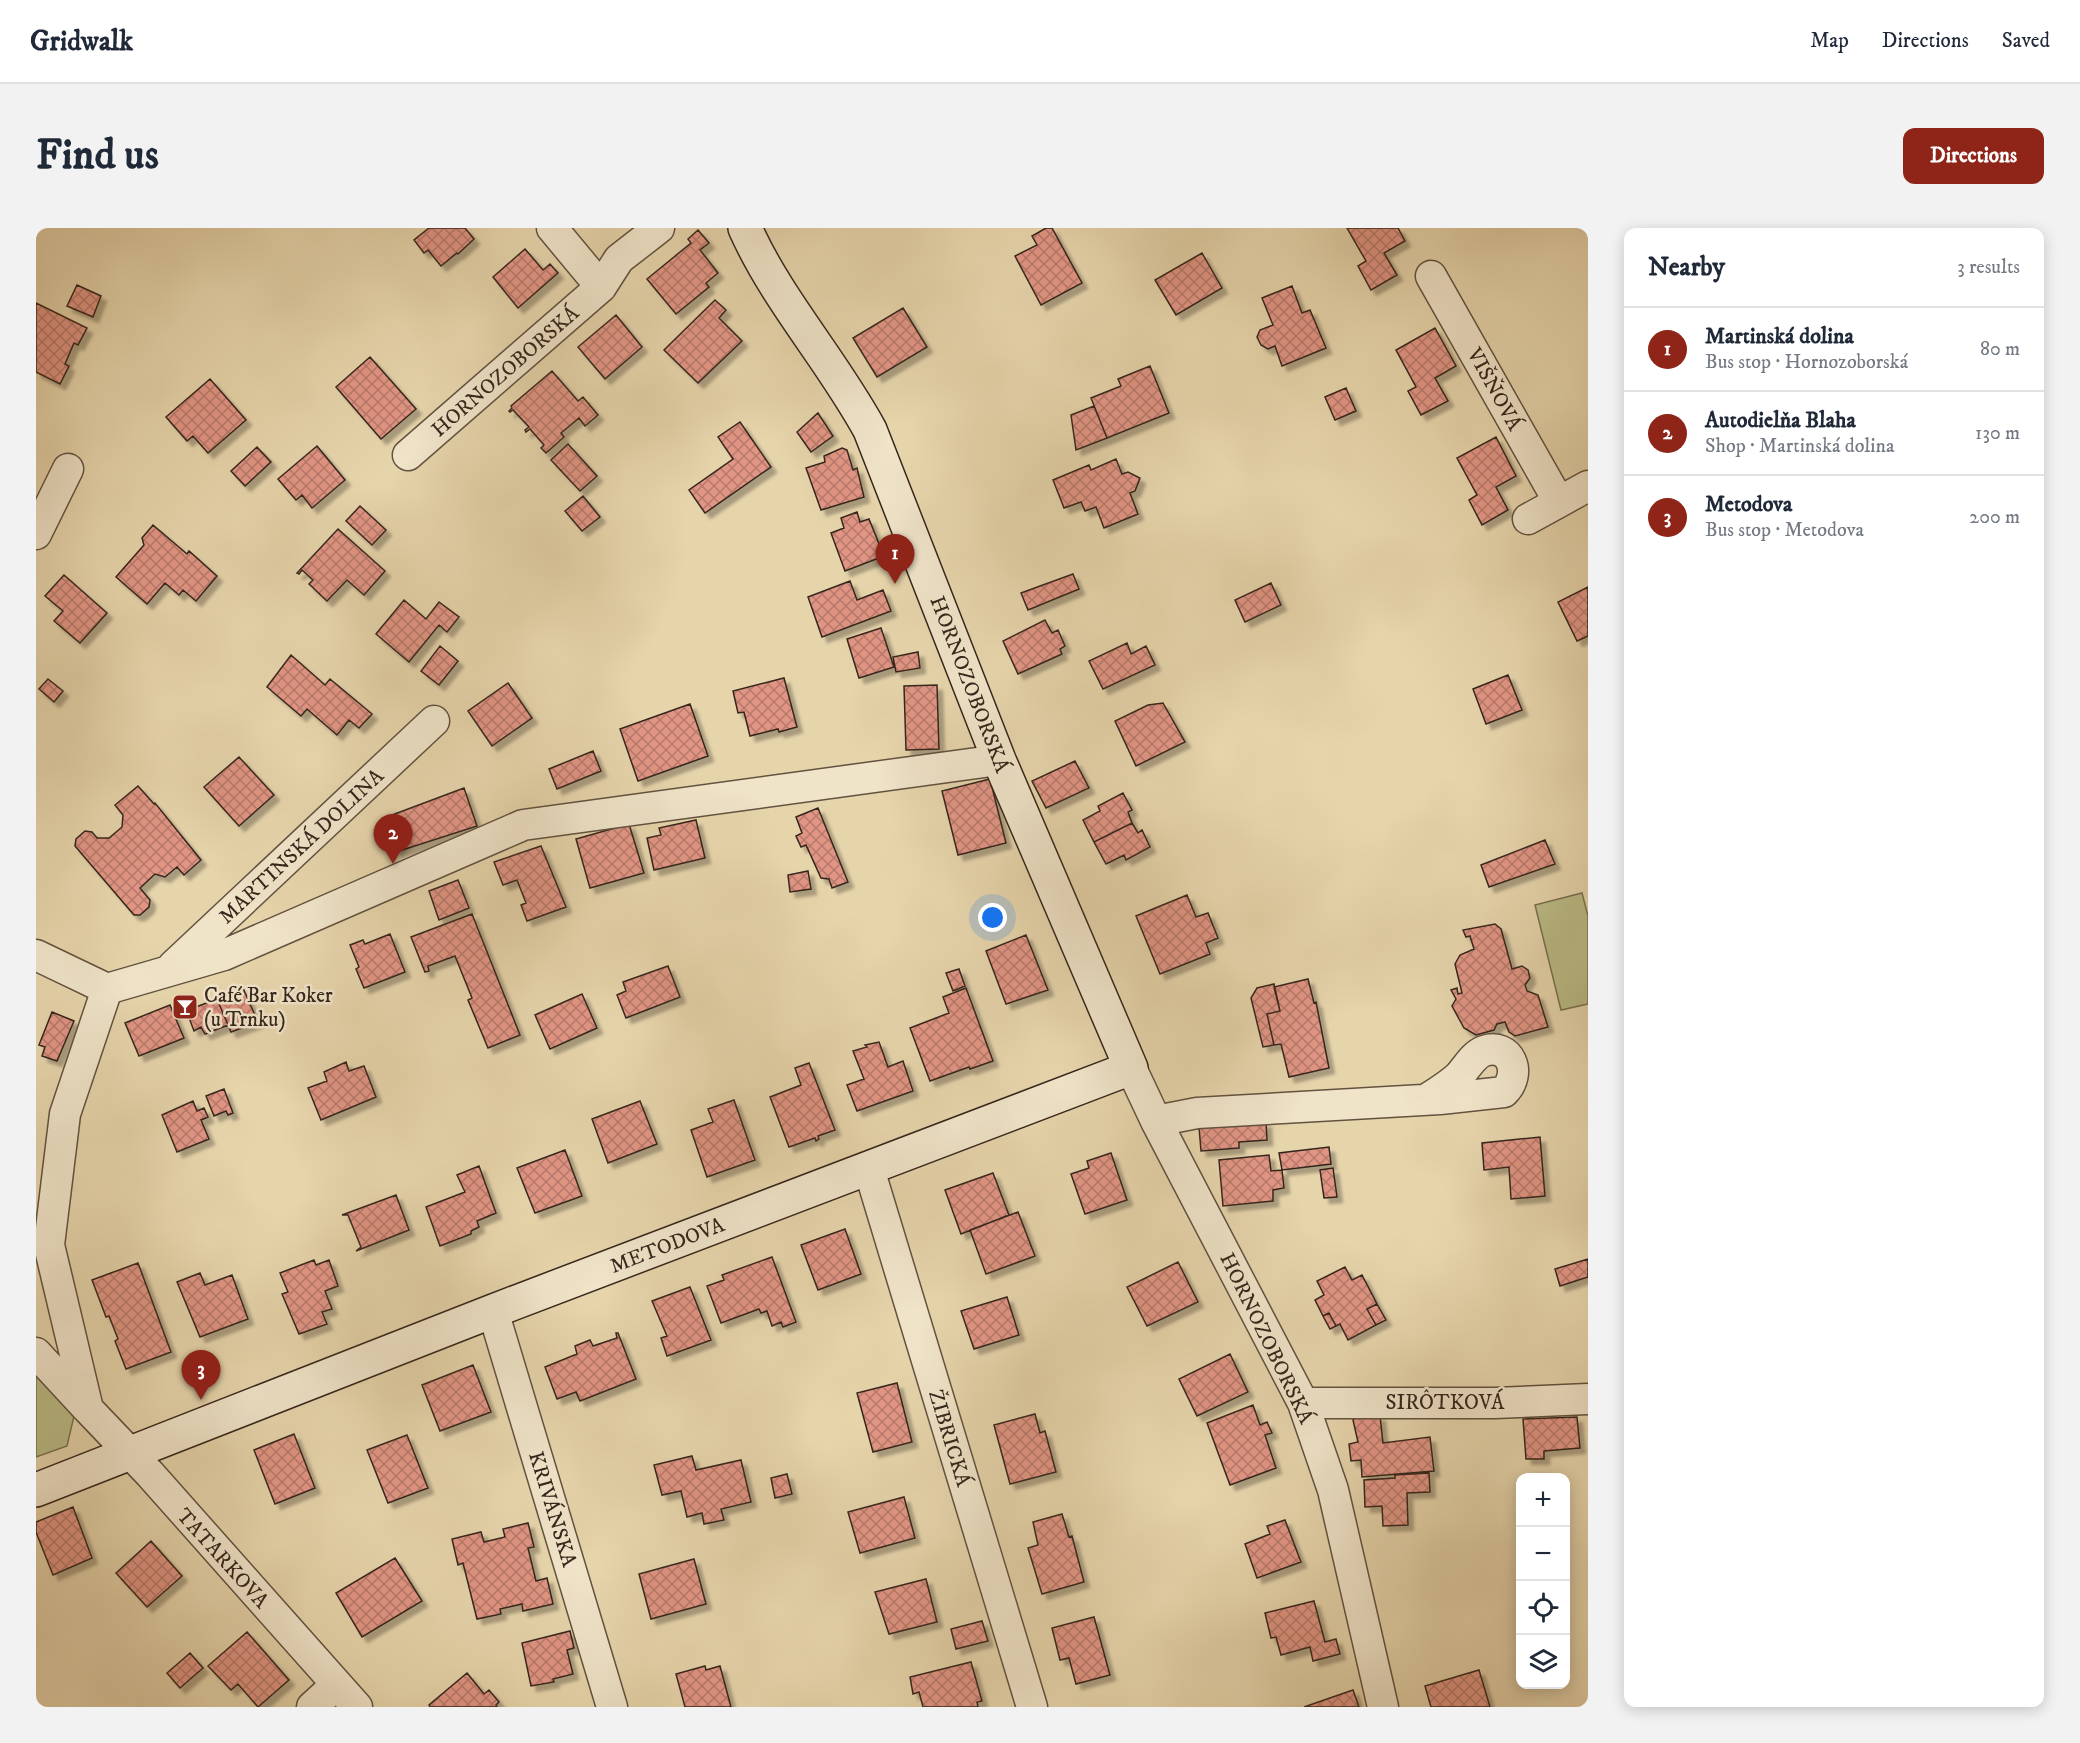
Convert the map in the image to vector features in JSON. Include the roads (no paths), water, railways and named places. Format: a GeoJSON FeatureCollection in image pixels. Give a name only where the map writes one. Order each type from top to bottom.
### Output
{"type":"FeatureCollection","features":[{"type":"Feature","properties":{"kind":"street"},"geometry":{"type":"LineString","coordinates":[[552,228],[602,287]]}},
{"type":"Feature","properties":{"kind":"street","name":"HORNOZOBORSKÁ"},"geometry":{"type":"LineString","coordinates":[[408,455],[602,287],[619,259],[659,228]]}},
{"type":"Feature","properties":{"kind":"street","name":"HORNOZOBORSKÁ"},"geometry":{"type":"LineString","coordinates":[[745,228],[763,263],[854,400],[870,430],[999,760],[1131,1068],[1156,1121],[1303,1403],[1334,1490],[1383,1707]]}},
{"type":"Feature","properties":{"kind":"street","name":"VIŠŇOVÁ"},"geometry":{"type":"LineString","coordinates":[[1431,276],[1559,502]]}},
{"type":"Feature","properties":{"kind":"street"},"geometry":{"type":"LineString","coordinates":[[36,534],[68,469]]}},
{"type":"Feature","properties":{"kind":"street"},"geometry":{"type":"LineString","coordinates":[[1528,519],[1588,486]]}},
{"type":"Feature","properties":{"kind":"street","name":"MARTINSKÁ DOLINA"},"geometry":{"type":"LineString","coordinates":[[168,970],[434,721]]}},
{"type":"Feature","properties":{"kind":"street","name":"MARTINSKÁ DOLINA"},"geometry":{"type":"LineString","coordinates":[[106,989],[224,955],[523,825],[999,760]]}},
{"type":"Feature","properties":{"kind":"street"},"geometry":{"type":"LineString","coordinates":[[36,955],[106,989],[65,1114],[49,1245],[88,1410]]}},
{"type":"Feature","properties":{"kind":"street","name":"METODOVA"},"geometry":{"type":"LineString","coordinates":[[36,1490],[493,1311],[1131,1068]]}},
{"type":"Feature","properties":{"kind":"street"},"geometry":{"type":"LineString","coordinates":[[1156,1121],[1197,1113],[1427,1099]]}},
{"type":"Feature","properties":{"kind":"street","name":"ŽIBRICKÁ"},"geometry":{"type":"LineString","coordinates":[[869,1169],[1032,1707]]}},
{"type":"Feature","properties":{"kind":"street","name":"KRIVÁNSKA"},"geometry":{"type":"LineString","coordinates":[[493,1311],[612,1707]]}},
{"type":"Feature","properties":{"kind":"street","name":"TATARKOVA"},"geometry":{"type":"LineString","coordinates":[[36,1353],[131,1454],[357,1707]]}},
{"type":"Feature","properties":{"kind":"street","name":"SIRÔTKOVÁ"},"geometry":{"type":"LineString","coordinates":[[1303,1403],[1588,1399]]}},
{"type":"Feature","properties":{"kind":"street"},"geometry":{"type":"LineString","coordinates":[[312,1707],[336,1685]]}},
{"type":"Feature","properties":{"kind":"place","name":"Martinská dolina"},"geometry":{"type":"Point","coordinates":[895,584]}},
{"type":"Feature","properties":{"kind":"place","name":"Autodielňa Blaha"},"geometry":{"type":"Point","coordinates":[393,864]}},
{"type":"Feature","properties":{"kind":"place","name":"Café Bar Koker (u Trnku)"},"geometry":{"type":"Point","coordinates":[185,1007]}},
{"type":"Feature","properties":{"kind":"place","name":"Metodova"},"geometry":{"type":"Point","coordinates":[201,1400]}}]}
